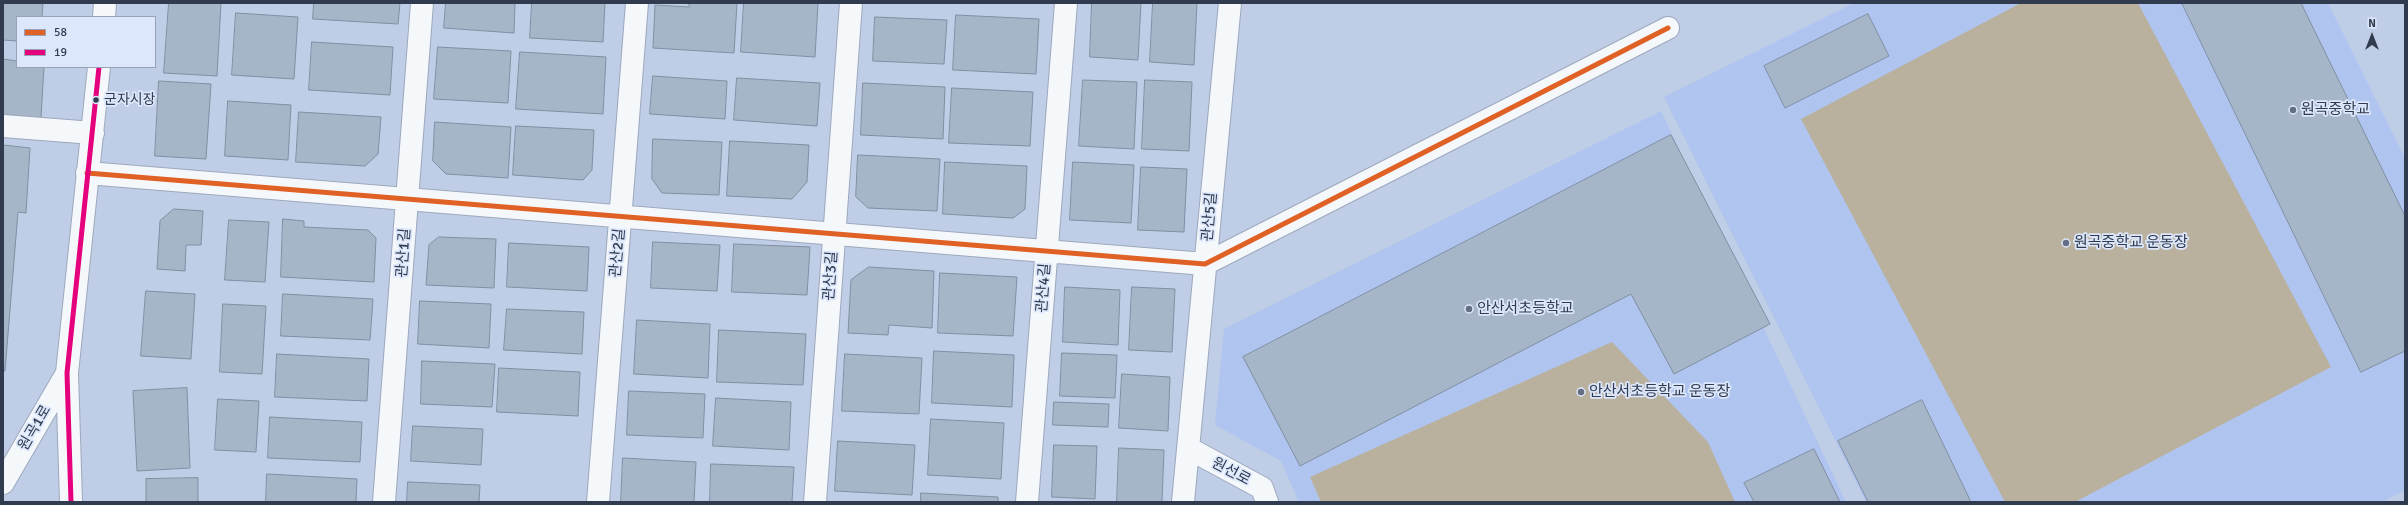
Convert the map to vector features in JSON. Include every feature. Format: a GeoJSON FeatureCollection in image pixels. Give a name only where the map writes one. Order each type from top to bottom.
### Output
{"type":"FeatureCollection","features":[{"type":"Feature","properties":{"kind":"street"},"geometry":{"type":"LineString","coordinates":[[104,16],[105,3]]}},
{"type":"Feature","properties":{"kind":"street","name":"관산1길"},"geometry":{"type":"LineString","coordinates":[[384,502],[422,3]]}},
{"type":"Feature","properties":{"kind":"street","name":"관산2길"},"geometry":{"type":"LineString","coordinates":[[598,502],[637,3]]}},
{"type":"Feature","properties":{"kind":"street","name":"관산3길"},"geometry":{"type":"LineString","coordinates":[[815,502],[851,3]]}},
{"type":"Feature","properties":{"kind":"street","name":"관산4길"},"geometry":{"type":"LineString","coordinates":[[1027,502],[1066,3]]}},
{"type":"Feature","properties":{"kind":"street","name":"관산5길"},"geometry":{"type":"LineString","coordinates":[[1183,502],[1230,3]]}},
{"type":"Feature","properties":{"kind":"street"},"geometry":{"type":"LineString","coordinates":[[87,173],[1205,264],[1668,28]]}},
{"type":"Feature","properties":{"kind":"street"},"geometry":{"type":"LineString","coordinates":[[71,502],[67,373],[99,68]]}},
{"type":"Feature","properties":{"kind":"street"},"geometry":{"type":"LineString","coordinates":[[3,126],[93,133]]}},
{"type":"Feature","properties":{"kind":"street","name":"원곡1로"},"geometry":{"type":"LineString","coordinates":[[3,483],[67,373]]}},
{"type":"Feature","properties":{"kind":"street","name":"원선로"},"geometry":{"type":"LineString","coordinates":[[1188,448],[1262,488],[1268,502]]}},
{"type":"Feature","properties":{"kind":"shaded area"},"geometry":{"type":"Polygon","coordinates":[[[1854,3],[2328,3],[2405,158],[2405,490],[2382,502],[1866,502],[1664,97],[1854,3]]]}},
{"type":"Feature","properties":{"kind":"shaded area","name":"원곡중학교 운동장"},"geometry":{"type":"Polygon","coordinates":[[[2021,3],[2138,3],[2331,367],[2075,502],[2005,502],[1801,119],[2021,3]]]}},
{"type":"Feature","properties":{"kind":"shaded area"},"geometry":{"type":"Polygon","coordinates":[[[1661,111],[1846,502],[1299,502],[1281,461],[1215,425],[1224,329],[1661,111]]]}},
{"type":"Feature","properties":{"kind":"shaded area","name":"안산서초등학교 운동장"},"geometry":{"type":"Polygon","coordinates":[[[1612,342],[1708,442],[1735,502],[1321,502],[1310,477],[1612,342]]]}},
{"type":"Feature","properties":{"kind":"building"},"geometry":{"type":"Polygon","coordinates":[[[3,3],[43,3],[42,16],[16,16],[16,41],[3,40],[3,3]]]}},
{"type":"Feature","properties":{"kind":"building"},"geometry":{"type":"Polygon","coordinates":[[[169,3],[221,3],[217,76],[164,73],[169,3]]]}},
{"type":"Feature","properties":{"kind":"building"},"geometry":{"type":"Polygon","coordinates":[[[314,3],[400,3],[398,24],[313,19],[314,3]]]}},
{"type":"Feature","properties":{"kind":"building"},"geometry":{"type":"Polygon","coordinates":[[[446,3],[515,3],[514,33],[444,28],[446,3]]]}},
{"type":"Feature","properties":{"kind":"building"},"geometry":{"type":"Polygon","coordinates":[[[532,3],[605,3],[603,42],[530,38],[532,3]]]}},
{"type":"Feature","properties":{"kind":"building"},"geometry":{"type":"Polygon","coordinates":[[[689,3],[737,3],[734,53],[653,48],[655,5],[689,7],[689,3]]]}},
{"type":"Feature","properties":{"kind":"building"},"geometry":{"type":"Polygon","coordinates":[[[744,3],[818,3],[815,57],[741,52],[744,3]]]}},
{"type":"Feature","properties":{"kind":"building"},"geometry":{"type":"Polygon","coordinates":[[[1092,3],[1141,3],[1138,60],[1090,57],[1092,3]]]}},
{"type":"Feature","properties":{"kind":"building"},"geometry":{"type":"Polygon","coordinates":[[[1153,3],[1197,3],[1194,65],[1150,62],[1153,3]]]}},
{"type":"Feature","properties":{"kind":"building","name":"원곡중학교"},"geometry":{"type":"Polygon","coordinates":[[[2182,3],[2301,3],[2405,216],[2405,351],[2361,372],[2182,3]]]}},
{"type":"Feature","properties":{"kind":"building"},"geometry":{"type":"Polygon","coordinates":[[[236,13],[298,17],[294,79],[232,75],[236,13]]]}},
{"type":"Feature","properties":{"kind":"building"},"geometry":{"type":"Polygon","coordinates":[[[1868,14],[1889,56],[1785,108],[1764,66],[1868,14]]]}},
{"type":"Feature","properties":{"kind":"building"},"geometry":{"type":"Polygon","coordinates":[[[956,15],[1039,19],[1036,74],[953,70],[956,15]]]}},
{"type":"Feature","properties":{"kind":"building"},"geometry":{"type":"Polygon","coordinates":[[[875,17],[947,20],[944,64],[873,61],[875,17]]]}},
{"type":"Feature","properties":{"kind":"building"},"geometry":{"type":"Polygon","coordinates":[[[312,42],[393,47],[390,95],[309,90],[312,42]]]}},
{"type":"Feature","properties":{"kind":"building"},"geometry":{"type":"Polygon","coordinates":[[[438,47],[511,51],[508,103],[434,99],[438,47]]]}},
{"type":"Feature","properties":{"kind":"building"},"geometry":{"type":"Polygon","coordinates":[[[520,52],[606,57],[603,114],[516,109],[520,52]]]}},
{"type":"Feature","properties":{"kind":"building"},"geometry":{"type":"Polygon","coordinates":[[[3,59],[16,61],[16,68],[44,68],[41,118],[3,115],[3,59]]]}},
{"type":"Feature","properties":{"kind":"building"},"geometry":{"type":"Polygon","coordinates":[[[653,76],[727,81],[725,119],[650,114],[653,76]]]}},
{"type":"Feature","properties":{"kind":"building"},"geometry":{"type":"Polygon","coordinates":[[[737,78],[820,83],[817,126],[734,120],[737,78]]]}},
{"type":"Feature","properties":{"kind":"building"},"geometry":{"type":"Polygon","coordinates":[[[1083,80],[1137,82],[1134,149],[1079,146],[1083,80]]]}},
{"type":"Feature","properties":{"kind":"building"},"geometry":{"type":"Polygon","coordinates":[[[1145,80],[1192,82],[1189,151],[1142,149],[1145,80]]]}},
{"type":"Feature","properties":{"kind":"building"},"geometry":{"type":"Polygon","coordinates":[[[159,81],[211,84],[206,159],[155,156],[159,81]]]}},
{"type":"Feature","properties":{"kind":"building"},"geometry":{"type":"Polygon","coordinates":[[[863,83],[945,87],[943,139],[861,135],[863,83]]]}},
{"type":"Feature","properties":{"kind":"building"},"geometry":{"type":"Polygon","coordinates":[[[952,88],[1033,92],[1030,146],[949,143],[952,88]]]}},
{"type":"Feature","properties":{"kind":"building"},"geometry":{"type":"Polygon","coordinates":[[[228,101],[291,105],[288,160],[225,156],[228,101]]]}},
{"type":"Feature","properties":{"kind":"building"},"geometry":{"type":"Polygon","coordinates":[[[299,112],[381,117],[378,154],[365,166],[296,162],[299,112]]]}},
{"type":"Feature","properties":{"kind":"building"},"geometry":{"type":"Polygon","coordinates":[[[435,122],[511,127],[508,178],[446,174],[433,161],[435,122]]]}},
{"type":"Feature","properties":{"kind":"building"},"geometry":{"type":"Polygon","coordinates":[[[516,126],[594,130],[592,170],[583,180],[513,175],[516,126]]]}},
{"type":"Feature","properties":{"kind":"building","name":"안산서초등학교"},"geometry":{"type":"Polygon","coordinates":[[[1671,135],[1770,324],[1674,374],[1631,294],[1300,466],[1243,357],[1671,135]]]}},
{"type":"Feature","properties":{"kind":"building"},"geometry":{"type":"Polygon","coordinates":[[[653,139],[722,142],[719,195],[662,193],[652,179],[653,139]]]}},
{"type":"Feature","properties":{"kind":"building"},"geometry":{"type":"Polygon","coordinates":[[[730,141],[809,145],[807,182],[792,199],[727,196],[730,141]]]}},
{"type":"Feature","properties":{"kind":"building"},"geometry":{"type":"Polygon","coordinates":[[[3,145],[30,148],[26,213],[18,212],[5,371],[3,371],[3,145]]]}},
{"type":"Feature","properties":{"kind":"building"},"geometry":{"type":"Polygon","coordinates":[[[858,155],[940,159],[937,211],[868,208],[856,197],[858,155]]]}},
{"type":"Feature","properties":{"kind":"building"},"geometry":{"type":"Polygon","coordinates":[[[945,162],[1027,166],[1025,209],[1013,218],[943,214],[945,162]]]}},
{"type":"Feature","properties":{"kind":"building"},"geometry":{"type":"Polygon","coordinates":[[[1073,162],[1134,165],[1131,223],[1070,220],[1073,162]]]}},
{"type":"Feature","properties":{"kind":"building"},"geometry":{"type":"Polygon","coordinates":[[[1141,167],[1187,169],[1184,232],[1138,230],[1141,167]]]}},
{"type":"Feature","properties":{"kind":"building"},"geometry":{"type":"Polygon","coordinates":[[[174,209],[203,211],[201,245],[186,245],[185,271],[157,269],[160,221],[174,209]]]}},
{"type":"Feature","properties":{"kind":"building"},"geometry":{"type":"Polygon","coordinates":[[[283,219],[304,221],[304,227],[368,230],[376,238],[374,282],[281,277],[283,219]]]}},
{"type":"Feature","properties":{"kind":"building"},"geometry":{"type":"Polygon","coordinates":[[[229,220],[269,222],[265,282],[225,280],[229,220]]]}},
{"type":"Feature","properties":{"kind":"building"},"geometry":{"type":"Polygon","coordinates":[[[439,237],[496,239],[494,288],[426,285],[429,245],[439,237]]]}},
{"type":"Feature","properties":{"kind":"building"},"geometry":{"type":"Polygon","coordinates":[[[653,242],[720,245],[717,291],[651,288],[653,242]]]}},
{"type":"Feature","properties":{"kind":"building"},"geometry":{"type":"Polygon","coordinates":[[[509,243],[589,247],[587,291],[507,287],[509,243]]]}},
{"type":"Feature","properties":{"kind":"building"},"geometry":{"type":"Polygon","coordinates":[[[734,244],[810,247],[807,295],[732,292],[734,244]]]}},
{"type":"Feature","properties":{"kind":"building"},"geometry":{"type":"Polygon","coordinates":[[[869,267],[934,271],[932,328],[889,325],[888,335],[848,333],[851,280],[869,267]]]}},
{"type":"Feature","properties":{"kind":"building"},"geometry":{"type":"Polygon","coordinates":[[[940,273],[1017,277],[1013,336],[938,333],[940,273]]]}},
{"type":"Feature","properties":{"kind":"building"},"geometry":{"type":"Polygon","coordinates":[[[1065,287],[1120,290],[1118,345],[1063,342],[1065,287]]]}},
{"type":"Feature","properties":{"kind":"building"},"geometry":{"type":"Polygon","coordinates":[[[1132,287],[1175,289],[1172,352],[1129,350],[1132,287]]]}},
{"type":"Feature","properties":{"kind":"building"},"geometry":{"type":"Polygon","coordinates":[[[146,291],[195,294],[191,359],[141,356],[146,291]]]}},
{"type":"Feature","properties":{"kind":"building"},"geometry":{"type":"Polygon","coordinates":[[[283,294],[373,299],[370,340],[281,336],[283,294]]]}},
{"type":"Feature","properties":{"kind":"building"},"geometry":{"type":"Polygon","coordinates":[[[420,301],[491,304],[489,348],[418,344],[420,301]]]}},
{"type":"Feature","properties":{"kind":"building"},"geometry":{"type":"Polygon","coordinates":[[[223,304],[266,306],[262,374],[220,372],[223,304]]]}},
{"type":"Feature","properties":{"kind":"building"},"geometry":{"type":"Polygon","coordinates":[[[507,309],[584,312],[582,354],[504,350],[507,309]]]}},
{"type":"Feature","properties":{"kind":"building"},"geometry":{"type":"Polygon","coordinates":[[[637,320],[710,324],[708,378],[634,374],[637,320]]]}},
{"type":"Feature","properties":{"kind":"building"},"geometry":{"type":"Polygon","coordinates":[[[719,330],[806,334],[803,385],[717,382],[719,330]]]}},
{"type":"Feature","properties":{"kind":"building"},"geometry":{"type":"Polygon","coordinates":[[[934,351],[1014,355],[1012,407],[932,403],[934,351]]]}},
{"type":"Feature","properties":{"kind":"building"},"geometry":{"type":"Polygon","coordinates":[[[1062,353],[1117,355],[1115,398],[1060,396],[1062,353]]]}},
{"type":"Feature","properties":{"kind":"building"},"geometry":{"type":"Polygon","coordinates":[[[277,354],[369,359],[367,401],[275,397],[277,354]]]}},
{"type":"Feature","properties":{"kind":"building"},"geometry":{"type":"Polygon","coordinates":[[[845,354],[922,358],[919,414],[842,411],[845,354]]]}},
{"type":"Feature","properties":{"kind":"building"},"geometry":{"type":"Polygon","coordinates":[[[422,361],[495,364],[492,407],[421,404],[422,361]]]}},
{"type":"Feature","properties":{"kind":"building"},"geometry":{"type":"Polygon","coordinates":[[[499,368],[580,372],[578,416],[497,412],[499,368]]]}},
{"type":"Feature","properties":{"kind":"building"},"geometry":{"type":"Polygon","coordinates":[[[1122,374],[1170,377],[1168,431],[1119,428],[1122,374]]]}},
{"type":"Feature","properties":{"kind":"building"},"geometry":{"type":"Polygon","coordinates":[[[187,388],[190,468],[137,471],[133,391],[187,388]]]}},
{"type":"Feature","properties":{"kind":"building"},"geometry":{"type":"Polygon","coordinates":[[[629,391],[705,394],[703,438],[627,435],[629,391]]]}},
{"type":"Feature","properties":{"kind":"building"},"geometry":{"type":"Polygon","coordinates":[[[716,398],[791,402],[789,450],[713,446],[716,398]]]}},
{"type":"Feature","properties":{"kind":"building"},"geometry":{"type":"Polygon","coordinates":[[[218,399],[259,401],[256,452],[215,450],[218,399]]]}},
{"type":"Feature","properties":{"kind":"building"},"geometry":{"type":"Polygon","coordinates":[[[1922,400],[1971,502],[1868,502],[1838,441],[1922,400]]]}},
{"type":"Feature","properties":{"kind":"building"},"geometry":{"type":"Polygon","coordinates":[[[1054,402],[1109,404],[1108,427],[1053,425],[1054,402]]]}},
{"type":"Feature","properties":{"kind":"building"},"geometry":{"type":"Polygon","coordinates":[[[270,417],[362,422],[360,462],[268,458],[270,417]]]}},
{"type":"Feature","properties":{"kind":"building"},"geometry":{"type":"Polygon","coordinates":[[[931,419],[1004,423],[1001,479],[928,475],[931,419]]]}},
{"type":"Feature","properties":{"kind":"building"},"geometry":{"type":"Polygon","coordinates":[[[413,426],[483,429],[481,465],[411,461],[413,426]]]}},
{"type":"Feature","properties":{"kind":"building"},"geometry":{"type":"Polygon","coordinates":[[[838,441],[915,445],[912,495],[835,491],[838,441]]]}},
{"type":"Feature","properties":{"kind":"building"},"geometry":{"type":"Polygon","coordinates":[[[1054,445],[1097,446],[1095,499],[1052,497],[1054,445]]]}},
{"type":"Feature","properties":{"kind":"building"},"geometry":{"type":"Polygon","coordinates":[[[1119,448],[1164,450],[1162,502],[1117,502],[1119,448]]]}},
{"type":"Feature","properties":{"kind":"building"},"geometry":{"type":"Polygon","coordinates":[[[1814,449],[1840,502],[1754,502],[1744,483],[1814,449]]]}},
{"type":"Feature","properties":{"kind":"building"},"geometry":{"type":"Polygon","coordinates":[[[623,458],[696,462],[694,502],[621,502],[623,458]]]}},
{"type":"Feature","properties":{"kind":"building"},"geometry":{"type":"Polygon","coordinates":[[[711,464],[794,467],[792,502],[710,502],[711,464]]]}},
{"type":"Feature","properties":{"kind":"building"},"geometry":{"type":"Polygon","coordinates":[[[267,474],[357,479],[356,502],[266,502],[267,474]]]}},
{"type":"Feature","properties":{"kind":"building"},"geometry":{"type":"Polygon","coordinates":[[[198,478],[198,502],[146,502],[146,479],[198,478]]]}},
{"type":"Feature","properties":{"kind":"building"},"geometry":{"type":"Polygon","coordinates":[[[408,482],[480,485],[479,502],[407,502],[408,482]]]}},
{"type":"Feature","properties":{"kind":"building"},"geometry":{"type":"Polygon","coordinates":[[[921,493],[998,497],[998,502],[921,502],[921,493]]]}},
{"type":"Feature","properties":{"kind":"transit line","name":"58"},"geometry":{"type":"LineString","coordinates":[[87,173],[1205,264],[1668,28]]}},
{"type":"Feature","properties":{"kind":"transit line","name":"19"},"geometry":{"type":"LineString","coordinates":[[71,502],[67,373],[99,68]]}},
{"type":"Feature","properties":{"kind":"place","name":"군자시장"},"geometry":{"type":"Point","coordinates":[96,100]}},
{"type":"Feature","properties":{"kind":"place","name":"원곡중학교"},"geometry":{"type":"Point","coordinates":[2293,110]}},
{"type":"Feature","properties":{"kind":"place","name":"원곡중학교 운동장"},"geometry":{"type":"Point","coordinates":[2066,243]}},
{"type":"Feature","properties":{"kind":"place","name":"안산서초등학교"},"geometry":{"type":"Point","coordinates":[1469,309]}},
{"type":"Feature","properties":{"kind":"place","name":"안산서초등학교 운동장"},"geometry":{"type":"Point","coordinates":[1581,392]}}]}
